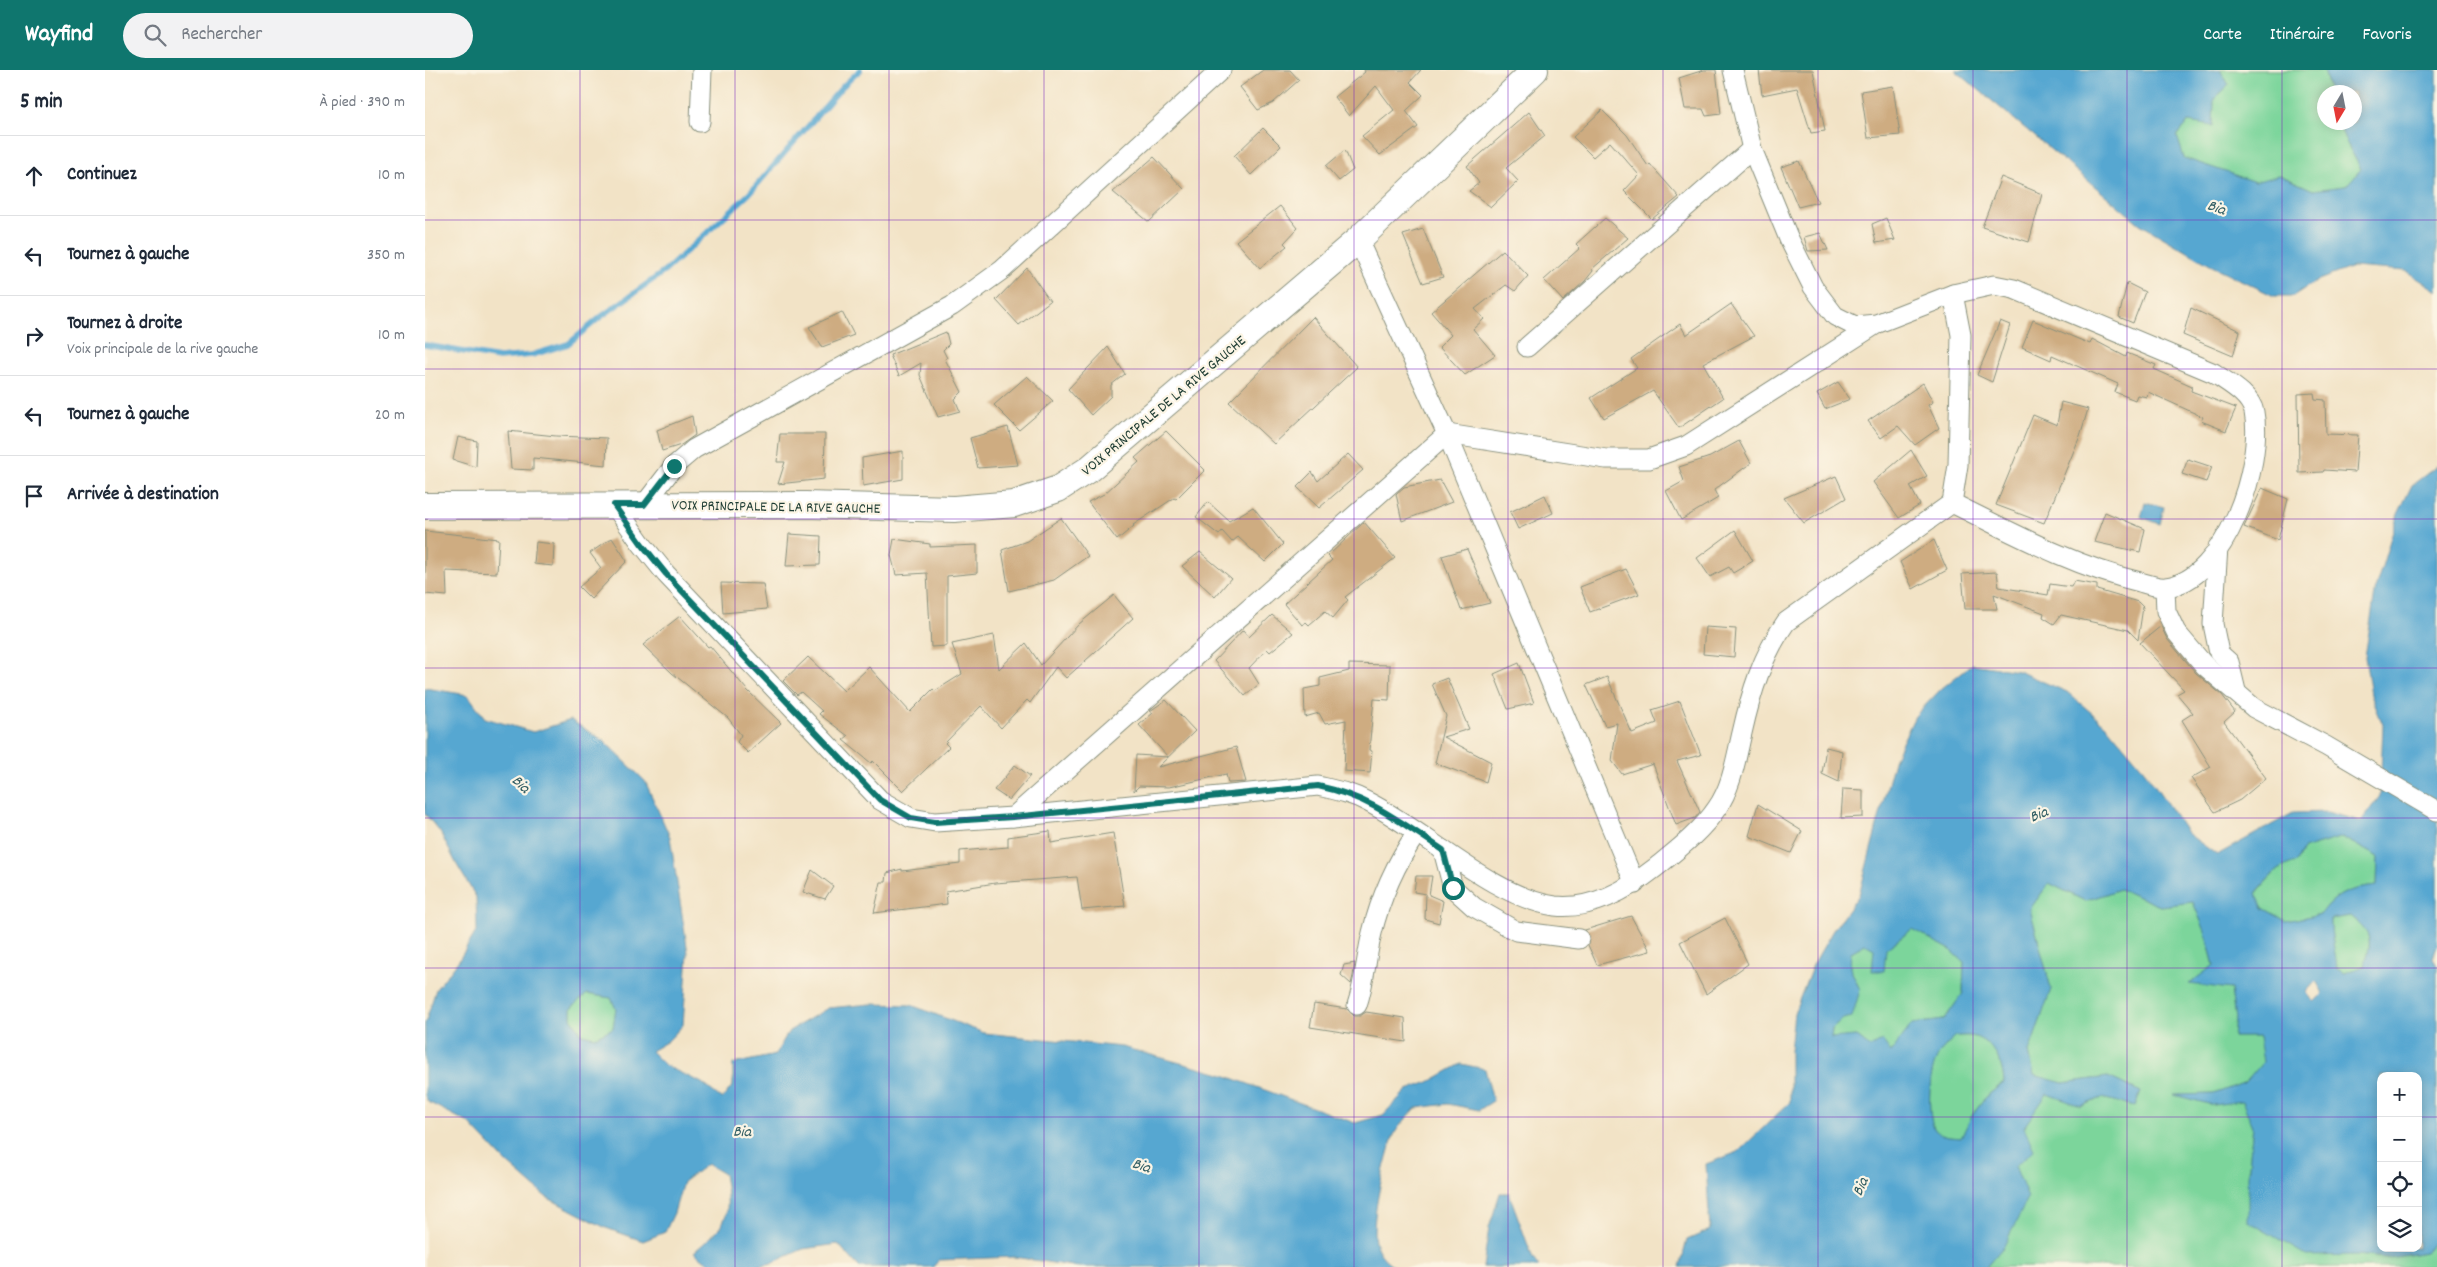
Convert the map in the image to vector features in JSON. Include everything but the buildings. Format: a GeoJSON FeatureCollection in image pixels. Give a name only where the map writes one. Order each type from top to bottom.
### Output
{"type":"FeatureCollection","features":[{"type":"Feature","properties":{"kind":"street"},"geometry":{"type":"LineString","coordinates":[[699,122],[702,70]]}},
{"type":"Feature","properties":{"kind":"street"},"geometry":{"type":"LineString","coordinates":[[644,505],[674,466],[694,449],[952,306],[1003,270],[1221,70]]}},
{"type":"Feature","properties":{"kind":"street","name":"VOIX PRINCIPALE DE LA RIVE GAUCHE"},"geometry":{"type":"LineString","coordinates":[[425,506],[805,505],[954,508],[1014,504],[1058,489],[1089,468],[1358,240],[1535,70]]}},
{"type":"Feature","properties":{"kind":"street"},"geometry":{"type":"LineString","coordinates":[[1733,70],[1752,149],[1789,239],[1813,286],[1835,316],[1855,326],[1876,324]]}},
{"type":"Feature","properties":{"kind":"street"},"geometry":{"type":"LineString","coordinates":[[1527,347],[1752,149]]}},
{"type":"Feature","properties":{"kind":"street"},"geometry":{"type":"LineString","coordinates":[[1358,240],[1447,434],[1635,884]]}},
{"type":"Feature","properties":{"kind":"street"},"geometry":{"type":"LineString","coordinates":[[1447,434],[1606,459],[1649,460],[1686,446],[1876,324],[1953,294],[1994,285],[2014,290],[2214,373],[2242,393],[2254,410],[2256,449],[2249,480],[2236,514],[2219,547],[2193,578],[2165,588],[2123,578],[2062,557],[1951,503]]}},
{"type":"Feature","properties":{"kind":"street"},"geometry":{"type":"LineString","coordinates":[[614,505],[666,574],[880,800],[911,818],[935,822],[1013,817],[1318,786],[1344,792],[1368,802],[1496,884],[1527,898],[1556,906],[1584,904],[1611,897],[1635,884],[1697,833],[1718,808],[1730,782],[1747,708],[1759,671],[1771,644],[1786,622],[1951,503],[1958,465],[1961,335],[1953,294]]}},
{"type":"Feature","properties":{"kind":"street"},"geometry":{"type":"LineString","coordinates":[[1013,817],[1447,434]]}},
{"type":"Feature","properties":{"kind":"street"},"geometry":{"type":"LineString","coordinates":[[2219,547],[2213,624],[2219,653],[2229,662],[2235,692]]}},
{"type":"Feature","properties":{"kind":"street"},"geometry":{"type":"LineString","coordinates":[[2165,588],[2166,611],[2176,632],[2205,666],[2235,692],[2255,708],[2326,746],[2437,811]]}},
{"type":"Feature","properties":{"kind":"street"},"geometry":{"type":"LineString","coordinates":[[1357,1004],[1362,991],[1372,933],[1379,906],[1404,851],[1417,833]]}},
{"type":"Feature","properties":{"kind":"street"},"geometry":{"type":"LineString","coordinates":[[1443,850],[1453,888],[1474,907],[1516,931],[1579,939]]}},
{"type":"Feature","properties":{"kind":"green space"},"geometry":{"type":"Polygon","coordinates":[[[2220,70],[2324,70],[2328,85],[2317,85],[2317,130],[2341,130],[2361,169],[2346,186],[2313,190],[2280,175],[2255,182],[2184,158],[2177,137],[2188,122],[2213,125],[2214,99],[2229,85],[2220,70]]]}},
{"type":"Feature","properties":{"kind":"green space"},"geometry":{"type":"Polygon","coordinates":[[[2342,837],[2378,857],[2377,886],[2352,890],[2339,896],[2321,914],[2286,921],[2263,908],[2256,894],[2273,874],[2296,862],[2303,849],[2342,837]]]}},
{"type":"Feature","properties":{"kind":"green space"},"geometry":{"type":"Polygon","coordinates":[[[2049,883],[2085,901],[2120,889],[2160,906],[2193,902],[2205,931],[2214,966],[2190,983],[2231,989],[2235,1019],[2233,1037],[2259,1037],[2264,1062],[2246,1082],[2214,1094],[2177,1095],[2213,1105],[2242,1100],[2253,1126],[2248,1176],[2357,1255],[2388,1258],[2425,1252],[2437,1238],[2437,1267],[1986,1267],[2004,1246],[2015,1166],[2024,1127],[2047,1093],[2081,1106],[2102,1098],[2135,1106],[2141,1092],[2108,1077],[2063,1083],[2034,1076],[2029,1052],[2051,989],[2030,909],[2049,883]]]}},
{"type":"Feature","properties":{"kind":"green space"},"geometry":{"type":"Polygon","coordinates":[[[2350,916],[2363,928],[2369,938],[2369,949],[2364,966],[2345,973],[2336,969],[2331,919],[2350,916]]]}},
{"type":"Feature","properties":{"kind":"green space"},"geometry":{"type":"Polygon","coordinates":[[[1912,929],[1951,950],[1964,962],[1963,993],[1944,1020],[1913,1024],[1891,1052],[1870,1047],[1856,1036],[1831,1039],[1832,1029],[1843,1019],[1860,990],[1850,968],[1851,952],[1865,944],[1879,948],[1885,947],[1912,929]]]}},
{"type":"Feature","properties":{"kind":"green space"},"geometry":{"type":"Polygon","coordinates":[[[587,994],[611,998],[616,1009],[613,1028],[595,1037],[582,1034],[571,1018],[571,1008],[587,994]]]}},
{"type":"Feature","properties":{"kind":"green space"},"geometry":{"type":"Polygon","coordinates":[[[1956,1036],[1974,1036],[1983,1040],[1993,1050],[2000,1062],[2004,1083],[1988,1095],[1978,1107],[1962,1138],[1945,1136],[1936,1131],[1930,1107],[1930,1085],[1936,1059],[1947,1044],[1956,1036]]]}},
{"type":"Feature","properties":{"kind":"water","name":"Bia"},"geometry":{"type":"Polygon","coordinates":[[[1955,70],[2220,70],[2229,85],[2214,99],[2213,126],[2188,122],[2177,136],[2184,158],[2255,182],[2279,175],[2313,190],[2346,186],[2361,169],[2341,130],[2362,130],[2362,85],[2328,85],[2324,70],[2437,70],[2437,291],[2406,271],[2353,267],[2316,281],[2293,296],[2274,296],[2210,265],[2140,224],[1955,70]]]}},
{"type":"Feature","properties":{"kind":"water","name":"Bia"},"geometry":{"type":"Polygon","coordinates":[[[2437,466],[2437,945],[2433,958],[2437,966],[2437,1238],[2425,1252],[2388,1258],[2357,1255],[2307,1256],[2248,1221],[2248,1176],[2253,1126],[2242,1101],[2213,1105],[2174,1095],[2214,1094],[2246,1082],[2263,1062],[2259,1037],[2233,1037],[2235,1019],[2231,989],[2189,984],[2214,965],[2205,931],[2193,902],[2160,906],[2120,889],[2085,901],[2049,883],[2030,909],[2051,989],[2029,1052],[2034,1075],[2063,1083],[2108,1077],[2141,1092],[2135,1106],[2102,1098],[2081,1106],[2047,1094],[2024,1127],[2034,1150],[2015,1166],[2028,1198],[2004,1246],[1986,1267],[1680,1267],[1687,1240],[1710,1230],[1706,1164],[1738,1152],[1790,1102],[1790,1051],[1794,1013],[1813,965],[1833,930],[1859,895],[1895,757],[1915,716],[1941,689],[1972,664],[2018,671],[2067,692],[2107,726],[2145,771],[2187,833],[2217,855],[2293,813],[2327,812],[2361,821],[2380,796],[2383,725],[2371,695],[2365,657],[2376,586],[2398,514],[2412,485],[2437,466]],[[2342,837],[2303,849],[2296,862],[2278,870],[2256,893],[2263,908],[2286,921],[2321,914],[2333,901],[2345,893],[2377,886],[2378,857],[2342,837]],[[2350,916],[2331,919],[2337,969],[2345,973],[2364,966],[2369,949],[2369,938],[2363,928],[2350,916]],[[1912,929],[1886,949],[1884,971],[1872,971],[1874,949],[1865,944],[1851,952],[1850,968],[1860,990],[1852,1017],[1843,1019],[1832,1029],[1831,1038],[1856,1036],[1870,1047],[1882,1040],[1891,1052],[1912,1024],[1944,1020],[1963,993],[1964,962],[1951,950],[1912,929]],[[2316,981],[2306,992],[2314,1002],[2323,993],[2316,981]],[[1956,1036],[1936,1060],[1930,1085],[1930,1107],[1936,1131],[1948,1137],[1961,1138],[1978,1107],[2004,1083],[2000,1062],[1993,1050],[1983,1040],[1974,1036],[1956,1036]]]}},
{"type":"Feature","properties":{"kind":"water"},"geometry":{"type":"Polygon","coordinates":[[[2145,502],[2164,507],[2160,524],[2141,517],[2145,502]]]}},
{"type":"Feature","properties":{"kind":"water","name":"Bia"},"geometry":{"type":"Polygon","coordinates":[[[425,688],[468,695],[485,718],[533,732],[571,720],[605,742],[645,781],[670,837],[688,953],[683,1025],[668,1041],[651,1051],[666,1066],[702,1083],[722,1099],[733,1085],[733,1064],[775,1055],[789,1031],[828,1008],[871,1004],[911,1005],[984,1033],[1122,1047],[1221,1074],[1355,1123],[1383,1115],[1407,1090],[1429,1082],[1461,1064],[1485,1069],[1493,1101],[1479,1110],[1448,1104],[1416,1108],[1394,1135],[1380,1188],[1374,1232],[1376,1245],[1380,1253],[1396,1267],[1079,1267],[1014,1257],[939,1260],[933,1267],[859,1267],[838,1244],[803,1249],[772,1263],[754,1267],[714,1267],[694,1252],[720,1227],[727,1211],[724,1174],[707,1164],[683,1182],[674,1213],[665,1232],[643,1241],[606,1228],[546,1197],[506,1162],[469,1123],[428,1102],[425,1095],[425,1024],[436,989],[459,960],[477,930],[476,897],[440,832],[425,814],[425,688]],[[587,994],[571,1008],[571,1018],[582,1034],[595,1037],[613,1028],[616,1009],[611,998],[587,994]]]}},
{"type":"Feature","properties":{"kind":"water"},"geometry":{"type":"Polygon","coordinates":[[[1500,1193],[1509,1193],[1533,1259],[1539,1267],[1483,1267],[1489,1228],[1500,1193]]]}},
{"type":"Feature","properties":{"kind":"waterway"},"geometry":{"type":"LineString","coordinates":[[425,345],[499,358],[532,355],[568,344],[602,316],[665,271],[749,194],[843,86],[860,70]]}},
{"type":"Feature","properties":{"kind":"route"},"geometry":{"type":"LineString","coordinates":[[674,466],[644,505],[614,505],[666,574],[880,800],[911,818],[935,822],[1013,817],[1318,786],[1344,792],[1368,802],[1443,850],[1453,888]]}}]}
